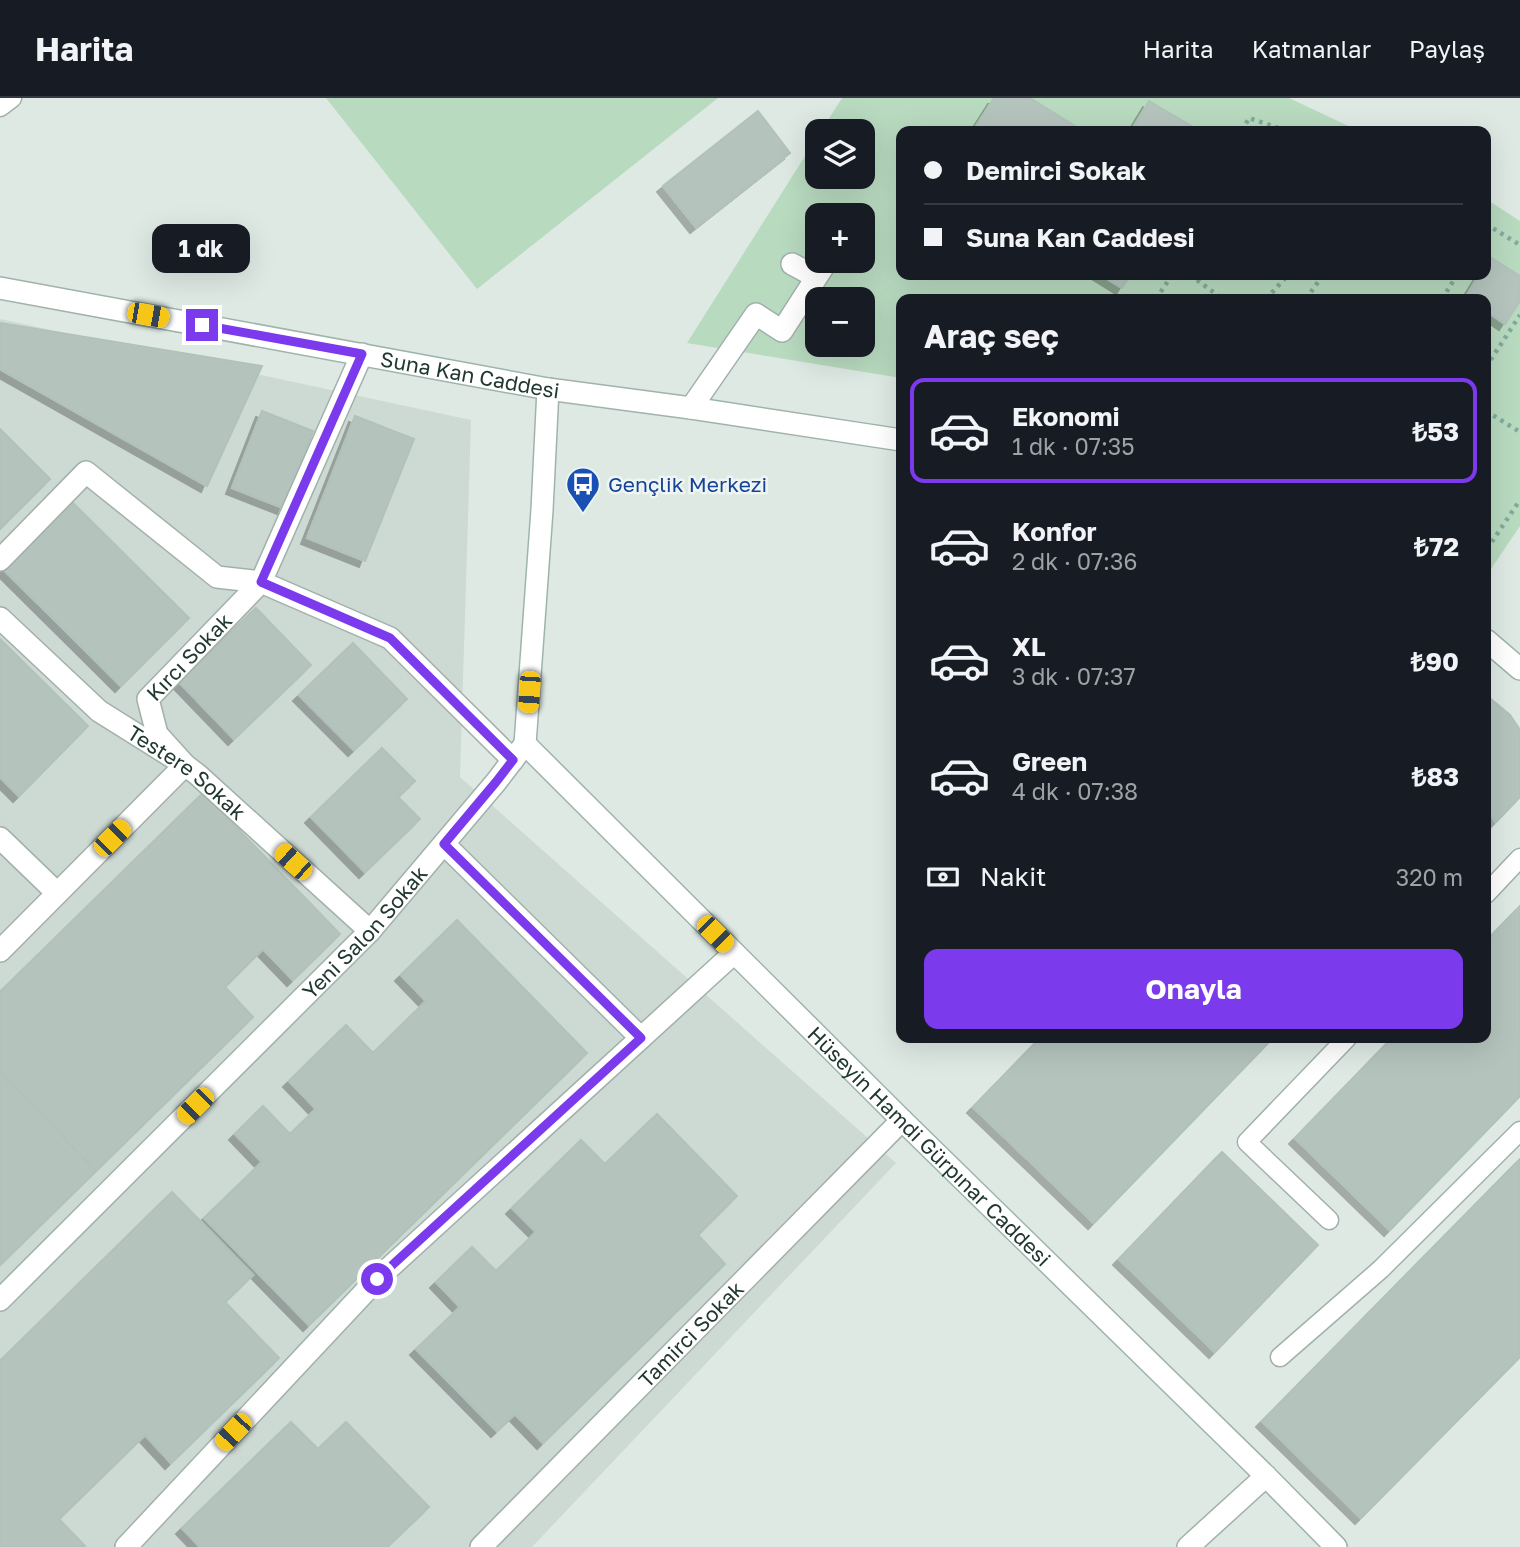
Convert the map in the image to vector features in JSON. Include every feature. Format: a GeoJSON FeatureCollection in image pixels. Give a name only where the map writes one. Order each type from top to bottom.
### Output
{"type":"FeatureCollection","features":[{"type":"Feature","properties":{"kind":"street"},"geometry":{"type":"LineString","coordinates":[[792,264],[805,266]]}},
{"type":"Feature","properties":{"kind":"street","name":"Suna Kan Caddesi"},"geometry":{"type":"LineString","coordinates":[[0,288],[548,389],[896,439]]}},
{"type":"Feature","properties":{"kind":"street"},"geometry":{"type":"LineString","coordinates":[[691,408],[756,313],[782,331],[805,308]]}},
{"type":"Feature","properties":{"kind":"street"},"geometry":{"type":"LineString","coordinates":[[261,582],[362,354]]}},
{"type":"Feature","properties":{"kind":"street"},"geometry":{"type":"LineString","coordinates":[[519,752],[541,523],[548,389]]}},
{"type":"Feature","properties":{"kind":"street","name":"Hüseyin Hamdi Gürpınar Caddesi"},"geometry":{"type":"LineString","coordinates":[[0,560],[86,472],[217,577],[261,582],[390,638],[519,752],[734,953],[1336,1547]]}},
{"type":"Feature","properties":{"kind":"street","name":"Kırcı Sokak"},"geometry":{"type":"LineString","coordinates":[[185,765],[157,734],[148,699],[261,582]]}},
{"type":"Feature","properties":{"kind":"street","name":"Testere Sokak"},"geometry":{"type":"LineString","coordinates":[[0,618],[99,711],[185,765],[370,931]]}},
{"type":"Feature","properties":{"kind":"street"},"geometry":{"type":"LineString","coordinates":[[1491,644],[1520,669]]}},
{"type":"Feature","properties":{"kind":"street","name":"Yeni Salon Sokak"},"geometry":{"type":"LineString","coordinates":[[0,1300],[370,931],[519,752]]}},
{"type":"Feature","properties":{"kind":"street"},"geometry":{"type":"LineString","coordinates":[[0,951],[185,765]]}},
{"type":"Feature","properties":{"kind":"street"},"geometry":{"type":"LineString","coordinates":[[0,838],[57,893]]}},
{"type":"Feature","properties":{"kind":"street"},"geometry":{"type":"LineString","coordinates":[[444,844],[641,1038]]}},
{"type":"Feature","properties":{"kind":"street"},"geometry":{"type":"LineString","coordinates":[[126,1547],[377,1279],[734,953]]}},
{"type":"Feature","properties":{"kind":"street","name":"Tamirci Sokak"},"geometry":{"type":"LineString","coordinates":[[481,1547],[902,1120]]}},
{"type":"Feature","properties":{"kind":"street"},"geometry":{"type":"LineString","coordinates":[[1188,1547],[1266,1476]]}},
{"type":"Feature","properties":{"kind":"lane"},"geometry":{"type":"LineString","coordinates":[[0,107],[12,98]]}},
{"type":"Feature","properties":{"kind":"lane"},"geometry":{"type":"LineString","coordinates":[[1491,889],[1520,858]]}},
{"type":"Feature","properties":{"kind":"lane"},"geometry":{"type":"LineString","coordinates":[[1329,1220],[1247,1142],[1342,1043]]}},
{"type":"Feature","properties":{"kind":"lane"},"geometry":{"type":"LineString","coordinates":[[1280,1357],[1381,1269],[1520,1131]]}},
{"type":"Feature","properties":{"kind":"path"},"geometry":{"type":"LineString","coordinates":[[1245,126],[1249,118],[1272,126]]}},
{"type":"Feature","properties":{"kind":"path"},"geometry":{"type":"LineString","coordinates":[[1491,229],[1520,245]]}},
{"type":"Feature","properties":{"kind":"path"},"geometry":{"type":"LineString","coordinates":[[1197,280],[1215,293]]}},
{"type":"Feature","properties":{"kind":"path"},"geometry":{"type":"LineString","coordinates":[[1271,294],[1283,280]]}},
{"type":"Feature","properties":{"kind":"path"},"geometry":{"type":"LineString","coordinates":[[1491,359],[1520,315]]}},
{"type":"Feature","properties":{"kind":"path"},"geometry":{"type":"LineString","coordinates":[[1491,414],[1520,432]]}},
{"type":"Feature","properties":{"kind":"path"},"geometry":{"type":"LineString","coordinates":[[1491,543],[1520,500]]}},
{"type":"Feature","properties":{"kind":"shaded area"},"geometry":{"type":"Polygon","coordinates":[[[0,319],[471,420],[460,777],[896,1163],[532,1547],[0,1547],[0,319]]]}},
{"type":"Feature","properties":{"kind":"green space"},"geometry":{"type":"Polygon","coordinates":[[[326,98],[718,98],[477,289],[326,98]]]}},
{"type":"Feature","properties":{"kind":"green space"},"geometry":{"type":"Polygon","coordinates":[[[842,98],[1289,98],[1348,126],[896,126],[896,280],[1491,280],[1491,202],[1520,221],[1520,526],[1491,569],[1491,294],[896,294],[896,377],[687,343],[805,156],[805,189],[875,189],[875,119],[829,119],[842,98]]]}},
{"type":"Feature","properties":{"kind":"building"},"geometry":{"type":"Polygon","coordinates":[[[994,98],[1030,98],[1075,126],[976,126],[994,98]]]}},
{"type":"Feature","properties":{"kind":"building"},"geometry":{"type":"Polygon","coordinates":[[[1149,101],[1192,126],[1134,126],[1149,101]]]}},
{"type":"Feature","properties":{"kind":"building"},"geometry":{"type":"Polygon","coordinates":[[[758,111],[790,153],[696,227],[663,186],[758,111]]]}},
{"type":"Feature","properties":{"kind":"building"},"geometry":{"type":"Polygon","coordinates":[[[1491,258],[1520,276],[1520,301],[1505,324],[1491,314],[1491,294],[1467,294],[1476,280],[1491,280],[1491,258]]]}},
{"type":"Feature","properties":{"kind":"building"},"geometry":{"type":"Polygon","coordinates":[[[1109,280],[1127,280],[1122,288],[1109,280]]]}},
{"type":"Feature","properties":{"kind":"building"},"geometry":{"type":"Polygon","coordinates":[[[0,323],[262,366],[207,486],[0,369],[0,323]]]}},
{"type":"Feature","properties":{"kind":"building"},"geometry":{"type":"Polygon","coordinates":[[[262,411],[313,431],[283,508],[232,488],[262,411]]]}},
{"type":"Feature","properties":{"kind":"building"},"geometry":{"type":"Polygon","coordinates":[[[355,416],[414,439],[365,561],[307,538],[355,416]]]}},
{"type":"Feature","properties":{"kind":"building"},"geometry":{"type":"Polygon","coordinates":[[[0,429],[50,479],[0,529],[0,429]]]}},
{"type":"Feature","properties":{"kind":"building"},"geometry":{"type":"Polygon","coordinates":[[[72,502],[189,618],[121,686],[4,570],[72,502]]]}},
{"type":"Feature","properties":{"kind":"building"},"geometry":{"type":"Polygon","coordinates":[[[256,608],[311,665],[234,739],[179,682],[256,608]]]}},
{"type":"Feature","properties":{"kind":"building"},"geometry":{"type":"Polygon","coordinates":[[[0,639],[88,726],[19,796],[0,777],[0,639]]]}},
{"type":"Feature","properties":{"kind":"building"},"geometry":{"type":"Polygon","coordinates":[[[353,643],[407,699],[354,750],[299,695],[353,643]]]}},
{"type":"Feature","properties":{"kind":"building"},"geometry":{"type":"Polygon","coordinates":[[[1491,699],[1510,715],[1520,730],[1520,797],[1496,822],[1491,816],[1491,699]]]}},
{"type":"Feature","properties":{"kind":"building"},"geometry":{"type":"Polygon","coordinates":[[[382,748],[415,781],[398,797],[420,819],[365,872],[311,817],[382,748]]]}},
{"type":"Feature","properties":{"kind":"building"},"geometry":{"type":"Polygon","coordinates":[[[203,793],[340,934],[293,980],[263,949],[225,987],[253,1017],[96,1171],[0,1072],[0,992],[203,793]]]}},
{"type":"Feature","properties":{"kind":"building"},"geometry":{"type":"Polygon","coordinates":[[[1520,906],[1520,1096],[1390,1230],[1295,1138],[1387,1043],[1491,1043],[1491,936],[1520,906]]]}},
{"type":"Feature","properties":{"kind":"building"},"geometry":{"type":"Polygon","coordinates":[[[457,920],[587,1053],[309,1325],[204,1218],[262,1162],[235,1134],[263,1106],[290,1134],[316,1109],[289,1081],[346,1025],[373,1053],[426,1001],[401,975],[457,920]]]}},
{"type":"Feature","properties":{"kind":"building"},"geometry":{"type":"Polygon","coordinates":[[[1035,1043],[1268,1043],[1094,1223],[973,1107],[1035,1043]]]}},
{"type":"Feature","properties":{"kind":"building"},"geometry":{"type":"Polygon","coordinates":[[[0,1072],[96,1171],[0,1265],[0,1072]]]}},
{"type":"Feature","properties":{"kind":"building"},"geometry":{"type":"Polygon","coordinates":[[[657,1114],[737,1196],[698,1235],[725,1264],[543,1443],[515,1414],[497,1431],[416,1349],[460,1307],[436,1282],[472,1247],[496,1271],[536,1232],[512,1208],[581,1140],[605,1164],[657,1114]]]}},
{"type":"Feature","properties":{"kind":"building"},"geometry":{"type":"Polygon","coordinates":[[[1222,1152],[1318,1245],[1215,1352],[1119,1259],[1222,1152]]]}},
{"type":"Feature","properties":{"kind":"building"},"geometry":{"type":"Polygon","coordinates":[[[1520,1159],[1520,1357],[1361,1518],[1262,1421],[1520,1159]]]}},
{"type":"Feature","properties":{"kind":"building"},"geometry":{"type":"Polygon","coordinates":[[[172,1192],[253,1275],[225,1302],[279,1358],[171,1463],[145,1435],[59,1519],[84,1547],[0,1547],[0,1361],[172,1192]]]}},
{"type":"Feature","properties":{"kind":"building"},"geometry":{"type":"Polygon","coordinates":[[[291,1422],[318,1449],[346,1422],[429,1507],[387,1547],[200,1547],[182,1528],[291,1422]]]}},
{"type":"Feature","properties":{"kind":"place","name":"Gençlik Merkezi"},"geometry":{"type":"Point","coordinates":[583,514]}},
{"type":"Feature","properties":{"kind":"route"},"geometry":{"type":"LineString","coordinates":[[202,325],[362,354],[261,582],[390,638],[513,760],[444,844],[641,1038],[377,1279]]}}]}
